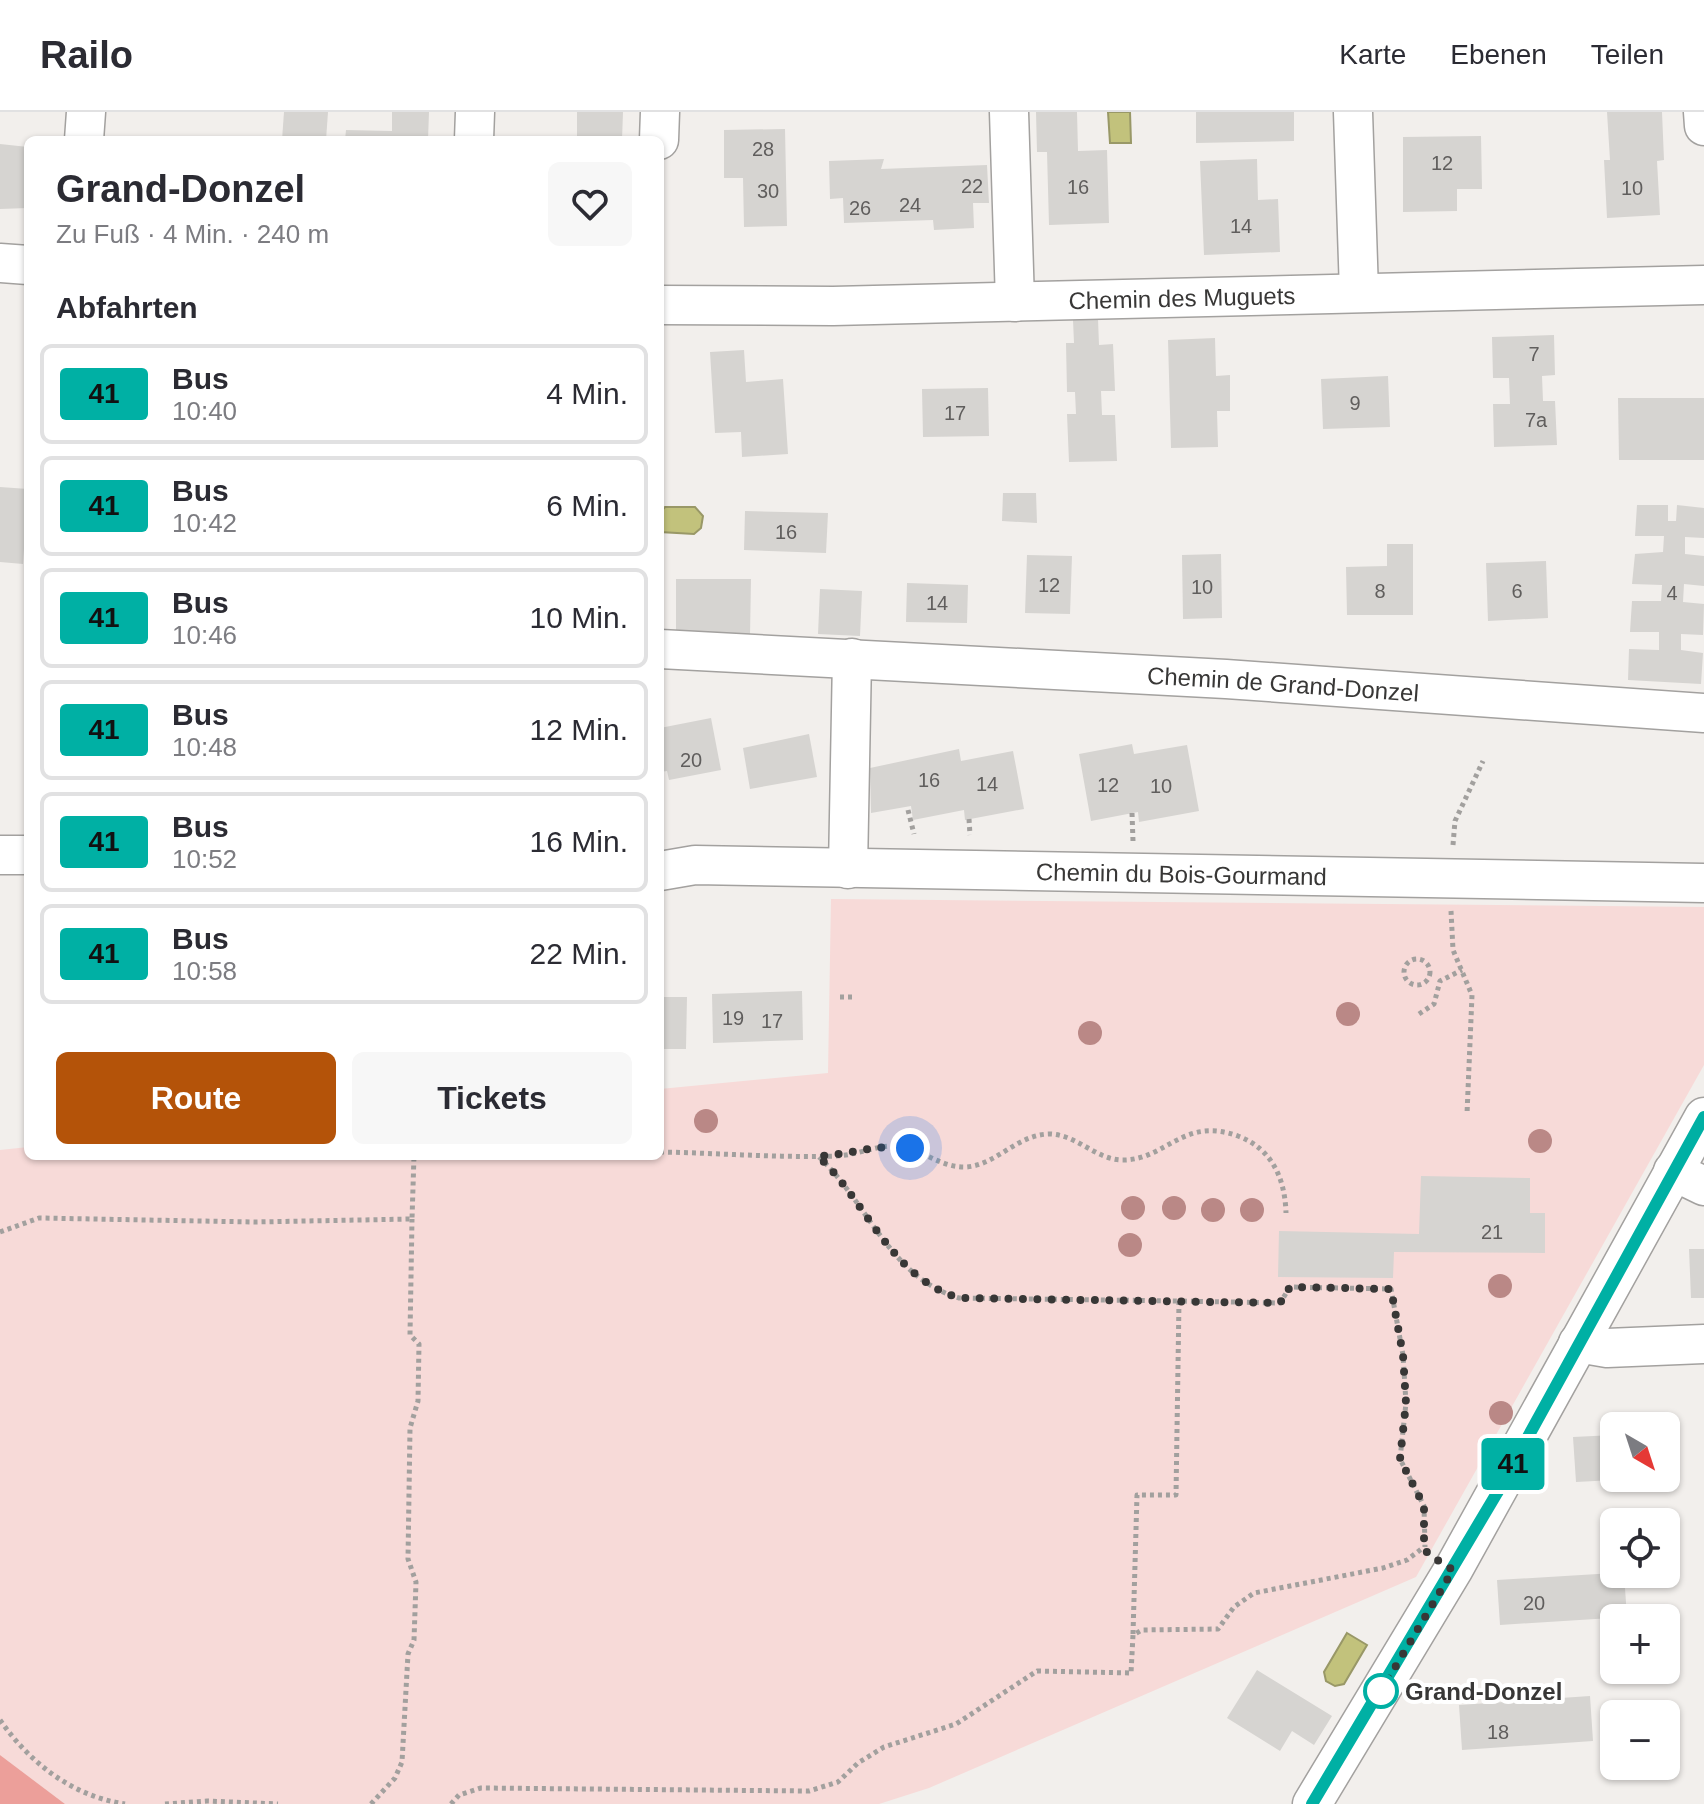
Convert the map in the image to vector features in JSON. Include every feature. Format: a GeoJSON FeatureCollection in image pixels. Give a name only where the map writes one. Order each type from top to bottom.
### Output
{"type":"FeatureCollection","features":[{"type":"Feature","properties":{"kind":"street"},"geometry":{"type":"LineString","coordinates":[[84,136],[86,112]]}},
{"type":"Feature","properties":{"kind":"street"},"geometry":{"type":"LineString","coordinates":[[474,136],[475,112]]}},
{"type":"Feature","properties":{"kind":"street"},"geometry":{"type":"LineString","coordinates":[[659,136],[660,112]]}},
{"type":"Feature","properties":{"kind":"street"},"geometry":{"type":"LineString","coordinates":[[1009,112],[1015,302]]}},
{"type":"Feature","properties":{"kind":"street"},"geometry":{"type":"LineString","coordinates":[[1353,112],[1359,292]]}},
{"type":"Feature","properties":{"kind":"street"},"geometry":{"type":"LineString","coordinates":[[1703,112],[1704,126]]}},
{"type":"Feature","properties":{"kind":"street"},"geometry":{"type":"LineString","coordinates":[[0,263],[24,265]]}},
{"type":"Feature","properties":{"kind":"street","name":"Chemin des Muguets"},"geometry":{"type":"LineString","coordinates":[[664,305],[833,306],[1704,285]]}},
{"type":"Feature","properties":{"kind":"street","name":"Chemin de Grand-Donzel"},"geometry":{"type":"LineString","coordinates":[[664,649],[1226,679],[1704,713]]}},
{"type":"Feature","properties":{"kind":"street"},"geometry":{"type":"LineString","coordinates":[[848,869],[858,659]]}},
{"type":"Feature","properties":{"kind":"street"},"geometry":{"type":"LineString","coordinates":[[0,855],[24,855]]}},
{"type":"Feature","properties":{"kind":"street","name":"Chemin du Bois-Gourmand"},"geometry":{"type":"LineString","coordinates":[[664,870],[695,865],[1704,883]]}},
{"type":"Feature","properties":{"kind":"street"},"geometry":{"type":"LineString","coordinates":[[1312,1804],[1438,1558],[1688,1178],[1704,1117]]}},
{"type":"Feature","properties":{"kind":"street"},"geometry":{"type":"LineString","coordinates":[[1578,1343],[1607,1348],[1704,1344]]}},
{"type":"Feature","properties":{"kind":"path"},"geometry":{"type":"LineString","coordinates":[[1467,1114],[1472,995],[1452,943],[1451,877],[1455,821],[1483,761]]}},
{"type":"Feature","properties":{"kind":"path"},"geometry":{"type":"LineString","coordinates":[[1412,960],[1422,960],[1430,969],[1428,979],[1420,985],[1412,985],[1404,977],[1405,966],[1412,960]]}},
{"type":"Feature","properties":{"kind":"path"},"geometry":{"type":"LineString","coordinates":[[1419,1014],[1434,1004],[1438,986],[1446,977],[1462,970]]}},
{"type":"Feature","properties":{"kind":"path"},"geometry":{"type":"LineString","coordinates":[[1428,979],[1438,986]]}},
{"type":"Feature","properties":{"kind":"path"},"geometry":{"type":"LineString","coordinates":[[840,997],[853,997]]}},
{"type":"Feature","properties":{"kind":"path"},"geometry":{"type":"LineString","coordinates":[[664,1152],[818,1156],[899,1146],[944,1164],[965,1167],[984,1161],[1030,1137],[1051,1134],[1076,1139],[1107,1157],[1130,1160],[1183,1135],[1212,1131],[1239,1136],[1262,1150],[1283,1182],[1286,1213]]}},
{"type":"Feature","properties":{"kind":"path"},"geometry":{"type":"LineString","coordinates":[[818,1156],[835,1171],[902,1263],[942,1293],[959,1298],[1280,1303],[1290,1287],[1391,1289],[1403,1355],[1406,1403],[1400,1459],[1424,1506],[1438,1558],[1407,1560],[1383,1568],[1254,1593],[1234,1607],[1218,1629],[1142,1630],[1133,1635]]}},
{"type":"Feature","properties":{"kind":"path"},"geometry":{"type":"LineString","coordinates":[[371,1804],[395,1778],[402,1762],[408,1654],[414,1640],[416,1582],[408,1559],[409,1442],[418,1401],[419,1344],[410,1335],[414,1160]]}},
{"type":"Feature","properties":{"kind":"path"},"geometry":{"type":"LineString","coordinates":[[0,1232],[39,1218],[254,1222],[412,1219]]}},
{"type":"Feature","properties":{"kind":"path"},"geometry":{"type":"LineString","coordinates":[[451,1804],[459,1795],[481,1788],[809,1791],[826,1788],[873,1753],[956,1724],[1037,1671],[1131,1673],[1137,1495],[1176,1495],[1179,1301]]}},
{"type":"Feature","properties":{"kind":"path"},"geometry":{"type":"LineString","coordinates":[[0,1720],[24,1749],[54,1776],[96,1798],[125,1804]]}},
{"type":"Feature","properties":{"kind":"path"},"geometry":{"type":"LineString","coordinates":[[165,1804],[207,1801],[278,1804]]}},
{"type":"Feature","properties":{"kind":"shaded area"},"geometry":{"type":"Polygon","coordinates":[[[1108,112],[1130,112],[1131,143],[1110,143],[1108,112]]]}},
{"type":"Feature","properties":{"kind":"shaded area"},"geometry":{"type":"Polygon","coordinates":[[[695,507],[703,516],[701,528],[694,534],[664,532],[664,508],[695,507]]]}},
{"type":"Feature","properties":{"kind":"shaded area"},"geometry":{"type":"Polygon","coordinates":[[[831,899],[1704,907],[1704,1065],[1416,1577],[929,1788],[879,1804],[65,1804],[0,1755],[0,1150],[24,1147],[24,1160],[664,1160],[664,1089],[828,1073],[831,899]]]}},
{"type":"Feature","properties":{"kind":"shaded area"},"geometry":{"type":"Polygon","coordinates":[[[1347,1633],[1367,1645],[1344,1684],[1335,1686],[1326,1681],[1324,1672],[1347,1633]]]}},
{"type":"Feature","properties":{"kind":"shaded area"},"geometry":{"type":"Polygon","coordinates":[[[0,1755],[65,1804],[0,1804],[0,1755]]]}},
{"type":"Feature","properties":{"kind":"building"},"geometry":{"type":"Polygon","coordinates":[[[284,112],[328,112],[326,136],[282,136],[284,112]]]}},
{"type":"Feature","properties":{"kind":"building"},"geometry":{"type":"Polygon","coordinates":[[[392,112],[429,112],[428,136],[345,136],[346,130],[392,131],[392,112]]]}},
{"type":"Feature","properties":{"kind":"building"},"geometry":{"type":"Polygon","coordinates":[[[577,112],[623,112],[622,136],[577,136],[577,112]]]}},
{"type":"Feature","properties":{"kind":"building"},"geometry":{"type":"Polygon","coordinates":[[[1036,112],[1077,112],[1078,151],[1107,150],[1109,223],[1049,225],[1047,152],[1037,152],[1036,112]]]}},
{"type":"Feature","properties":{"kind":"building"},"geometry":{"type":"Polygon","coordinates":[[[1196,112],[1294,112],[1294,141],[1196,143],[1196,112]]]}},
{"type":"Feature","properties":{"kind":"building"},"geometry":{"type":"Polygon","coordinates":[[[1607,112],[1662,112],[1664,160],[1657,161],[1660,215],[1607,218],[1604,160],[1610,160],[1607,112]]]}},
{"type":"Feature","properties":{"kind":"building"},"geometry":{"type":"Polygon","coordinates":[[[785,129],[787,226],[744,227],[743,178],[724,178],[724,130],[785,129]]]}},
{"type":"Feature","properties":{"kind":"building"},"geometry":{"type":"Polygon","coordinates":[[[1481,136],[1482,189],[1457,189],[1457,211],[1403,212],[1403,137],[1481,136]]]}},
{"type":"Feature","properties":{"kind":"building"},"geometry":{"type":"Polygon","coordinates":[[[0,144],[24,147],[24,208],[0,209],[0,144]]]}},
{"type":"Feature","properties":{"kind":"building"},"geometry":{"type":"Polygon","coordinates":[[[884,159],[881,169],[987,165],[989,203],[973,203],[974,228],[934,230],[933,220],[844,223],[843,198],[830,199],[829,161],[884,159]]]}},
{"type":"Feature","properties":{"kind":"building"},"geometry":{"type":"Polygon","coordinates":[[[1257,159],[1258,200],[1278,199],[1280,252],[1204,255],[1200,161],[1257,159]]]}},
{"type":"Feature","properties":{"kind":"building"},"geometry":{"type":"Polygon","coordinates":[[[1098,319],[1099,345],[1113,344],[1115,391],[1101,391],[1102,415],[1115,415],[1117,461],[1069,462],[1067,414],[1076,414],[1075,392],[1067,392],[1066,343],[1074,343],[1073,320],[1098,319]]]}},
{"type":"Feature","properties":{"kind":"building"},"geometry":{"type":"Polygon","coordinates":[[[1554,335],[1555,375],[1542,376],[1543,401],[1555,401],[1557,445],[1494,447],[1493,404],[1510,404],[1509,378],[1493,378],[1492,337],[1554,335]]]}},
{"type":"Feature","properties":{"kind":"building"},"geometry":{"type":"Polygon","coordinates":[[[1215,338],[1216,376],[1230,375],[1230,411],[1217,411],[1218,447],[1171,448],[1168,340],[1215,338]]]}},
{"type":"Feature","properties":{"kind":"building"},"geometry":{"type":"Polygon","coordinates":[[[744,350],[746,382],[783,379],[788,454],[742,457],[741,432],[715,433],[710,352],[744,350]]]}},
{"type":"Feature","properties":{"kind":"building"},"geometry":{"type":"Polygon","coordinates":[[[1388,376],[1390,427],[1323,429],[1321,379],[1388,376]]]}},
{"type":"Feature","properties":{"kind":"building"},"geometry":{"type":"Polygon","coordinates":[[[988,388],[989,436],[923,437],[922,389],[988,388]]]}},
{"type":"Feature","properties":{"kind":"building"},"geometry":{"type":"Polygon","coordinates":[[[1618,398],[1704,398],[1704,460],[1619,460],[1618,398]]]}},
{"type":"Feature","properties":{"kind":"building"},"geometry":{"type":"Polygon","coordinates":[[[0,487],[24,489],[23,564],[0,562],[0,487]]]}},
{"type":"Feature","properties":{"kind":"building"},"geometry":{"type":"Polygon","coordinates":[[[1003,493],[1036,493],[1037,523],[1002,521],[1003,493]]]}},
{"type":"Feature","properties":{"kind":"building"},"geometry":{"type":"Polygon","coordinates":[[[1637,505],[1668,505],[1668,521],[1676,521],[1677,505],[1704,508],[1704,538],[1685,537],[1685,554],[1704,556],[1704,586],[1684,584],[1683,602],[1704,604],[1703,635],[1681,634],[1681,650],[1703,653],[1701,684],[1628,680],[1629,649],[1659,650],[1659,632],[1630,632],[1632,601],[1661,601],[1662,585],[1632,584],[1635,554],[1663,552],[1664,536],[1635,536],[1637,505]]]}},
{"type":"Feature","properties":{"kind":"building"},"geometry":{"type":"Polygon","coordinates":[[[745,511],[828,513],[826,553],[744,550],[745,511]]]}},
{"type":"Feature","properties":{"kind":"building"},"geometry":{"type":"Polygon","coordinates":[[[1387,544],[1413,544],[1413,615],[1347,615],[1346,567],[1387,566],[1387,544]]]}},
{"type":"Feature","properties":{"kind":"building"},"geometry":{"type":"Polygon","coordinates":[[[1221,554],[1222,618],[1183,619],[1182,555],[1221,554]]]}},
{"type":"Feature","properties":{"kind":"building"},"geometry":{"type":"Polygon","coordinates":[[[1027,555],[1072,556],[1070,614],[1025,613],[1027,555]]]}},
{"type":"Feature","properties":{"kind":"building"},"geometry":{"type":"Polygon","coordinates":[[[1546,561],[1548,618],[1488,621],[1486,563],[1546,561]]]}},
{"type":"Feature","properties":{"kind":"building"},"geometry":{"type":"Polygon","coordinates":[[[676,579],[751,579],[750,636],[676,636],[676,579]]]}},
{"type":"Feature","properties":{"kind":"building"},"geometry":{"type":"Polygon","coordinates":[[[907,583],[968,585],[967,623],[906,622],[907,583]]]}},
{"type":"Feature","properties":{"kind":"building"},"geometry":{"type":"Polygon","coordinates":[[[820,589],[862,591],[860,636],[818,634],[820,589]]]}},
{"type":"Feature","properties":{"kind":"building"},"geometry":{"type":"Polygon","coordinates":[[[711,718],[721,770],[669,780],[667,771],[664,771],[664,727],[711,718]]]}},
{"type":"Feature","properties":{"kind":"building"},"geometry":{"type":"Polygon","coordinates":[[[809,734],[817,777],[750,789],[743,748],[809,734]]]}},
{"type":"Feature","properties":{"kind":"building"},"geometry":{"type":"Polygon","coordinates":[[[1132,744],[1134,754],[1187,745],[1199,811],[1139,822],[1138,812],[1091,821],[1079,754],[1132,744]]]}},
{"type":"Feature","properties":{"kind":"building"},"geometry":{"type":"Polygon","coordinates":[[[959,749],[961,761],[1013,751],[1024,809],[965,820],[964,810],[913,820],[911,806],[871,813],[870,768],[959,749]]]}},
{"type":"Feature","properties":{"kind":"building"},"geometry":{"type":"Polygon","coordinates":[[[802,991],[803,1040],[713,1043],[712,994],[802,991]]]}},
{"type":"Feature","properties":{"kind":"building"},"geometry":{"type":"Polygon","coordinates":[[[664,997],[687,997],[686,1049],[664,1049],[664,997]]]}},
{"type":"Feature","properties":{"kind":"building"},"geometry":{"type":"Polygon","coordinates":[[[1421,1176],[1530,1178],[1530,1213],[1545,1213],[1545,1253],[1394,1252],[1393,1278],[1278,1277],[1279,1231],[1419,1234],[1421,1176]]]}},
{"type":"Feature","properties":{"kind":"building"},"geometry":{"type":"Polygon","coordinates":[[[1689,1249],[1704,1249],[1704,1298],[1691,1298],[1689,1249]]]}},
{"type":"Feature","properties":{"kind":"building"},"geometry":{"type":"Polygon","coordinates":[[[1600,1436],[1600,1481],[1576,1482],[1573,1437],[1600,1436]]]}},
{"type":"Feature","properties":{"kind":"building"},"geometry":{"type":"Polygon","coordinates":[[[1600,1574],[1600,1588],[1625,1588],[1626,1604],[1600,1604],[1600,1619],[1500,1625],[1497,1580],[1600,1574]]]}},
{"type":"Feature","properties":{"kind":"building"},"geometry":{"type":"Polygon","coordinates":[[[1257,1670],[1332,1716],[1314,1745],[1292,1731],[1280,1751],[1227,1718],[1257,1670]]]}},
{"type":"Feature","properties":{"kind":"building"},"geometry":{"type":"Polygon","coordinates":[[[1590,1696],[1593,1741],[1462,1750],[1459,1705],[1590,1696]]]}},
{"type":"Feature","properties":{"kind":"bus line","name":"41"},"geometry":{"type":"LineString","coordinates":[[1312,1804],[1497,1493],[1704,1117]]}},
{"type":"Feature","properties":{"kind":"place","name":"Grand-Donzel"},"geometry":{"type":"Point","coordinates":[1381,1691]}},
{"type":"Feature","properties":{"kind":"route"},"geometry":{"type":"LineString","coordinates":[[910,1148],[887,1146],[848,1155],[818,1156],[835,1171],[902,1263],[922,1281],[942,1293],[959,1298],[1280,1303],[1290,1287],[1391,1289],[1403,1355],[1406,1403],[1400,1459],[1403,1470],[1420,1492],[1424,1506],[1424,1547],[1428,1554],[1453,1570],[1381,1691]]}}]}
